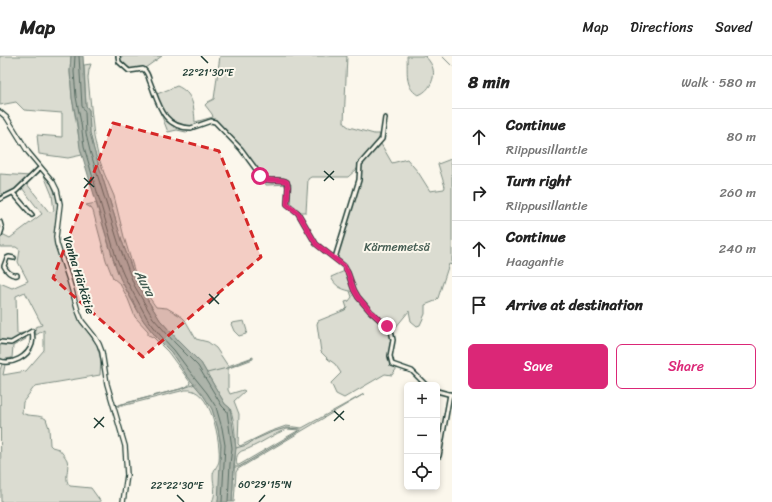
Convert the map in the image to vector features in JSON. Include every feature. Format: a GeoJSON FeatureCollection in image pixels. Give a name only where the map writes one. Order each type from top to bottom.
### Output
{"type":"FeatureCollection","features":[{"type":"Feature","properties":{"kind":"street"},"geometry":{"type":"LineString","coordinates":[[118,56],[119,62],[129,71],[143,69],[147,72],[158,101],[168,121],[187,128],[212,121],[214,122],[241,149],[263,179],[282,180],[287,182],[287,204],[298,213],[316,244],[344,266],[358,297],[370,311],[391,330],[393,340],[390,356],[392,364],[412,371],[423,382]]}},
{"type":"Feature","properties":{"kind":"street","name":"Vanha Härkätie"},"geometry":{"type":"LineString","coordinates":[[0,112],[7,118],[28,152],[53,182],[57,190],[60,204],[56,237],[57,244],[82,321],[99,344],[107,384],[124,441],[127,475],[123,502]]}},
{"type":"Feature","properties":{"kind":"street"},"geometry":{"type":"LineString","coordinates":[[335,258],[359,180],[360,164],[382,139],[385,118]]}},
{"type":"Feature","properties":{"kind":"street"},"geometry":{"type":"LineString","coordinates":[[0,199],[13,193],[40,168]]}},
{"type":"Feature","properties":{"kind":"street"},"geometry":{"type":"LineString","coordinates":[[13,193],[32,215]]}},
{"type":"Feature","properties":{"kind":"street"},"geometry":{"type":"LineString","coordinates":[[0,222],[2,229],[0,235]]}},
{"type":"Feature","properties":{"kind":"street"},"geometry":{"type":"LineString","coordinates":[[4,266],[7,258],[14,258]]}},
{"type":"Feature","properties":{"kind":"street"},"geometry":{"type":"LineString","coordinates":[[4,266],[12,275],[17,275]]}},
{"type":"Feature","properties":{"kind":"street"},"geometry":{"type":"LineString","coordinates":[[0,342],[7,343],[16,341],[32,331],[33,338],[31,347],[22,357],[17,360],[4,363],[0,361]]}},
{"type":"Feature","properties":{"kind":"street"},"geometry":{"type":"LineString","coordinates":[[439,454],[451,395],[440,392]]}},
{"type":"Feature","properties":{"kind":"highlighted area"},"geometry":{"type":"Polygon","coordinates":[[[113,123],[219,151],[261,257],[143,357],[53,278],[113,123]]]}},
{"type":"Feature","properties":{"kind":"green space"},"geometry":{"type":"Polygon","coordinates":[[[0,56],[71,56],[70,72],[72,98],[82,155],[68,158],[39,154],[37,135],[62,137],[62,113],[24,110],[16,102],[0,105],[0,56]]]}},
{"type":"Feature","properties":{"kind":"green space"},"geometry":{"type":"Polygon","coordinates":[[[117,56],[162,56],[145,68],[129,70],[117,56]]]}},
{"type":"Feature","properties":{"kind":"green space"},"geometry":{"type":"Polygon","coordinates":[[[220,56],[347,56],[344,122],[349,127],[374,134],[380,134],[377,144],[360,162],[357,169],[348,177],[311,177],[308,179],[306,212],[301,212],[290,203],[291,184],[266,185],[249,159],[215,121],[186,132],[177,130],[168,132],[155,99],[157,94],[177,86],[186,92],[192,101],[195,122],[213,117],[205,105],[214,99],[220,56]]]}},
{"type":"Feature","properties":{"kind":"green space"},"geometry":{"type":"Polygon","coordinates":[[[407,56],[425,56],[431,64],[433,70],[433,79],[431,84],[426,91],[418,95],[411,88],[409,83],[407,73],[407,56]]]}},
{"type":"Feature","properties":{"kind":"green space"},"geometry":{"type":"Polygon","coordinates":[[[91,64],[88,78],[94,137],[98,155],[114,196],[135,273],[144,290],[156,307],[167,308],[182,317],[196,339],[208,342],[216,348],[228,366],[253,357],[253,359],[229,368],[228,370],[228,390],[230,394],[243,390],[245,391],[234,401],[239,414],[238,444],[240,446],[269,432],[286,426],[302,428],[364,394],[238,469],[236,472],[234,502],[232,502],[235,430],[230,408],[225,404],[201,363],[160,320],[137,283],[123,244],[94,150],[90,133],[89,110],[86,106],[84,65],[91,64]],[[287,429],[249,449],[241,451],[237,457],[237,465],[239,465],[299,430],[287,429]]]}},
{"type":"Feature","properties":{"kind":"green space","name":"Kärmemetsä"},"geometry":{"type":"Polygon","coordinates":[[[381,144],[392,163],[407,159],[418,172],[430,191],[444,189],[445,187],[438,164],[451,159],[452,265],[449,264],[438,298],[435,301],[425,305],[425,314],[420,325],[417,326],[411,321],[409,311],[391,333],[390,362],[397,368],[392,375],[385,374],[344,398],[336,394],[331,383],[341,373],[335,364],[321,352],[317,324],[318,321],[345,310],[347,308],[345,302],[349,301],[352,297],[350,291],[339,287],[334,283],[331,277],[347,270],[338,260],[337,255],[361,178],[362,164],[381,144]]]}},
{"type":"Feature","properties":{"kind":"green space"},"geometry":{"type":"Polygon","coordinates":[[[43,173],[52,185],[57,199],[58,205],[54,236],[56,247],[67,278],[78,318],[97,345],[101,360],[100,375],[35,386],[23,402],[22,413],[43,417],[46,419],[49,428],[50,445],[59,449],[67,460],[68,483],[70,486],[91,488],[101,502],[1,502],[0,370],[2,364],[5,365],[3,375],[26,371],[44,350],[44,330],[36,335],[35,327],[42,325],[25,292],[16,296],[17,334],[23,333],[26,339],[13,346],[12,358],[4,360],[0,358],[0,283],[12,288],[28,281],[18,262],[20,250],[16,247],[0,247],[0,238],[2,234],[10,238],[42,214],[22,188],[27,184],[49,212],[54,211],[52,195],[43,173]]]}},
{"type":"Feature","properties":{"kind":"green space"},"geometry":{"type":"Polygon","coordinates":[[[0,174],[30,176],[16,189],[4,194],[0,193],[0,174]]]}},
{"type":"Feature","properties":{"kind":"green space"},"geometry":{"type":"Polygon","coordinates":[[[96,203],[122,282],[145,323],[172,353],[212,409],[219,431],[221,455],[218,502],[212,502],[215,492],[213,473],[219,461],[218,441],[216,429],[208,406],[202,397],[194,391],[185,390],[118,407],[118,405],[184,388],[189,385],[190,382],[168,352],[153,337],[148,335],[148,331],[135,317],[120,284],[113,278],[106,260],[93,211],[86,205],[96,203]]]}},
{"type":"Feature","properties":{"kind":"green space"},"geometry":{"type":"Polygon","coordinates":[[[244,321],[247,331],[246,334],[239,336],[234,331],[231,324],[244,321]]]}},
{"type":"Feature","properties":{"kind":"water"},"geometry":{"type":"Polygon","coordinates":[[[71,56],[83,56],[86,106],[89,110],[90,133],[94,150],[123,244],[137,283],[160,320],[201,363],[225,404],[230,408],[236,448],[232,502],[218,502],[221,445],[212,409],[171,352],[157,338],[143,320],[120,278],[80,148],[72,98],[70,71],[71,56]]]}},
{"type":"Feature","properties":{"kind":"waterway"},"geometry":{"type":"LineString","coordinates":[[442,56],[452,66]]}},
{"type":"Feature","properties":{"kind":"waterway"},"geometry":{"type":"LineString","coordinates":[[207,373],[227,368],[252,358]]}},
{"type":"Feature","properties":{"kind":"waterway"},"geometry":{"type":"LineString","coordinates":[[115,406],[195,384]]}},
{"type":"Feature","properties":{"kind":"waterway"},"geometry":{"type":"LineString","coordinates":[[236,448],[247,445],[254,440],[272,432],[286,428],[300,429]]}},
{"type":"Feature","properties":{"kind":"waterway"},"geometry":{"type":"LineString","coordinates":[[234,467],[239,467],[301,430]]}},
{"type":"Feature","properties":{"kind":"route"},"geometry":{"type":"LineString","coordinates":[[260,176],[265,180],[285,180],[287,182],[287,204],[301,217],[316,244],[344,266],[358,297],[370,311],[387,326]]}},
{"type":"Feature","properties":{"kind":"water label","name":"Aura"},"geometry":{"type":"Point","coordinates":[145,283]}}]}
